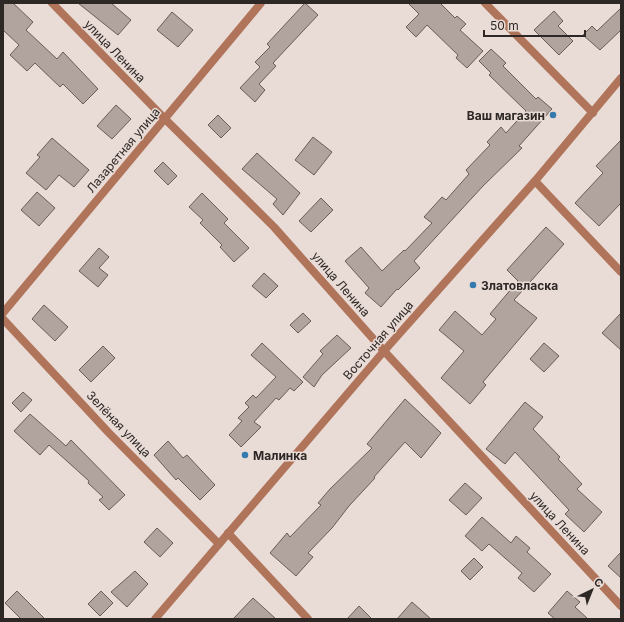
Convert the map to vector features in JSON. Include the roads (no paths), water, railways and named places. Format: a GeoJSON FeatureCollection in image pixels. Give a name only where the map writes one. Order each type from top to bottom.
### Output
{"type":"FeatureCollection","features":[{"type":"Feature","properties":{"kind":"street","name":"улица Ленина"},"geometry":{"type":"LineString","coordinates":[[52,3],[165,119],[274,227],[384,351],[621,606]]}},
{"type":"Feature","properties":{"kind":"street","name":"Лазаретная улица"},"geometry":{"type":"LineString","coordinates":[[3,313],[261,3]]}},
{"type":"Feature","properties":{"kind":"street"},"geometry":{"type":"LineString","coordinates":[[485,3],[593,113]]}},
{"type":"Feature","properties":{"kind":"street","name":"Восточная улица"},"geometry":{"type":"LineString","coordinates":[[155,619],[384,351],[593,113],[621,78]]}},
{"type":"Feature","properties":{"kind":"street"},"geometry":{"type":"LineString","coordinates":[[534,181],[621,272]]}},
{"type":"Feature","properties":{"kind":"street","name":"Зелёная улица"},"geometry":{"type":"LineString","coordinates":[[3,319],[109,433],[219,544]]}},
{"type":"Feature","properties":{"kind":"street"},"geometry":{"type":"LineString","coordinates":[[228,533],[308,619]]}},
{"type":"Feature","properties":{"kind":"place","name":"Ваш магазин"},"geometry":{"type":"Point","coordinates":[553,115]}},
{"type":"Feature","properties":{"kind":"place","name":"Златовласка"},"geometry":{"type":"Point","coordinates":[473,285]}},
{"type":"Feature","properties":{"kind":"place","name":"Малинка"},"geometry":{"type":"Point","coordinates":[245,455]}}]}
